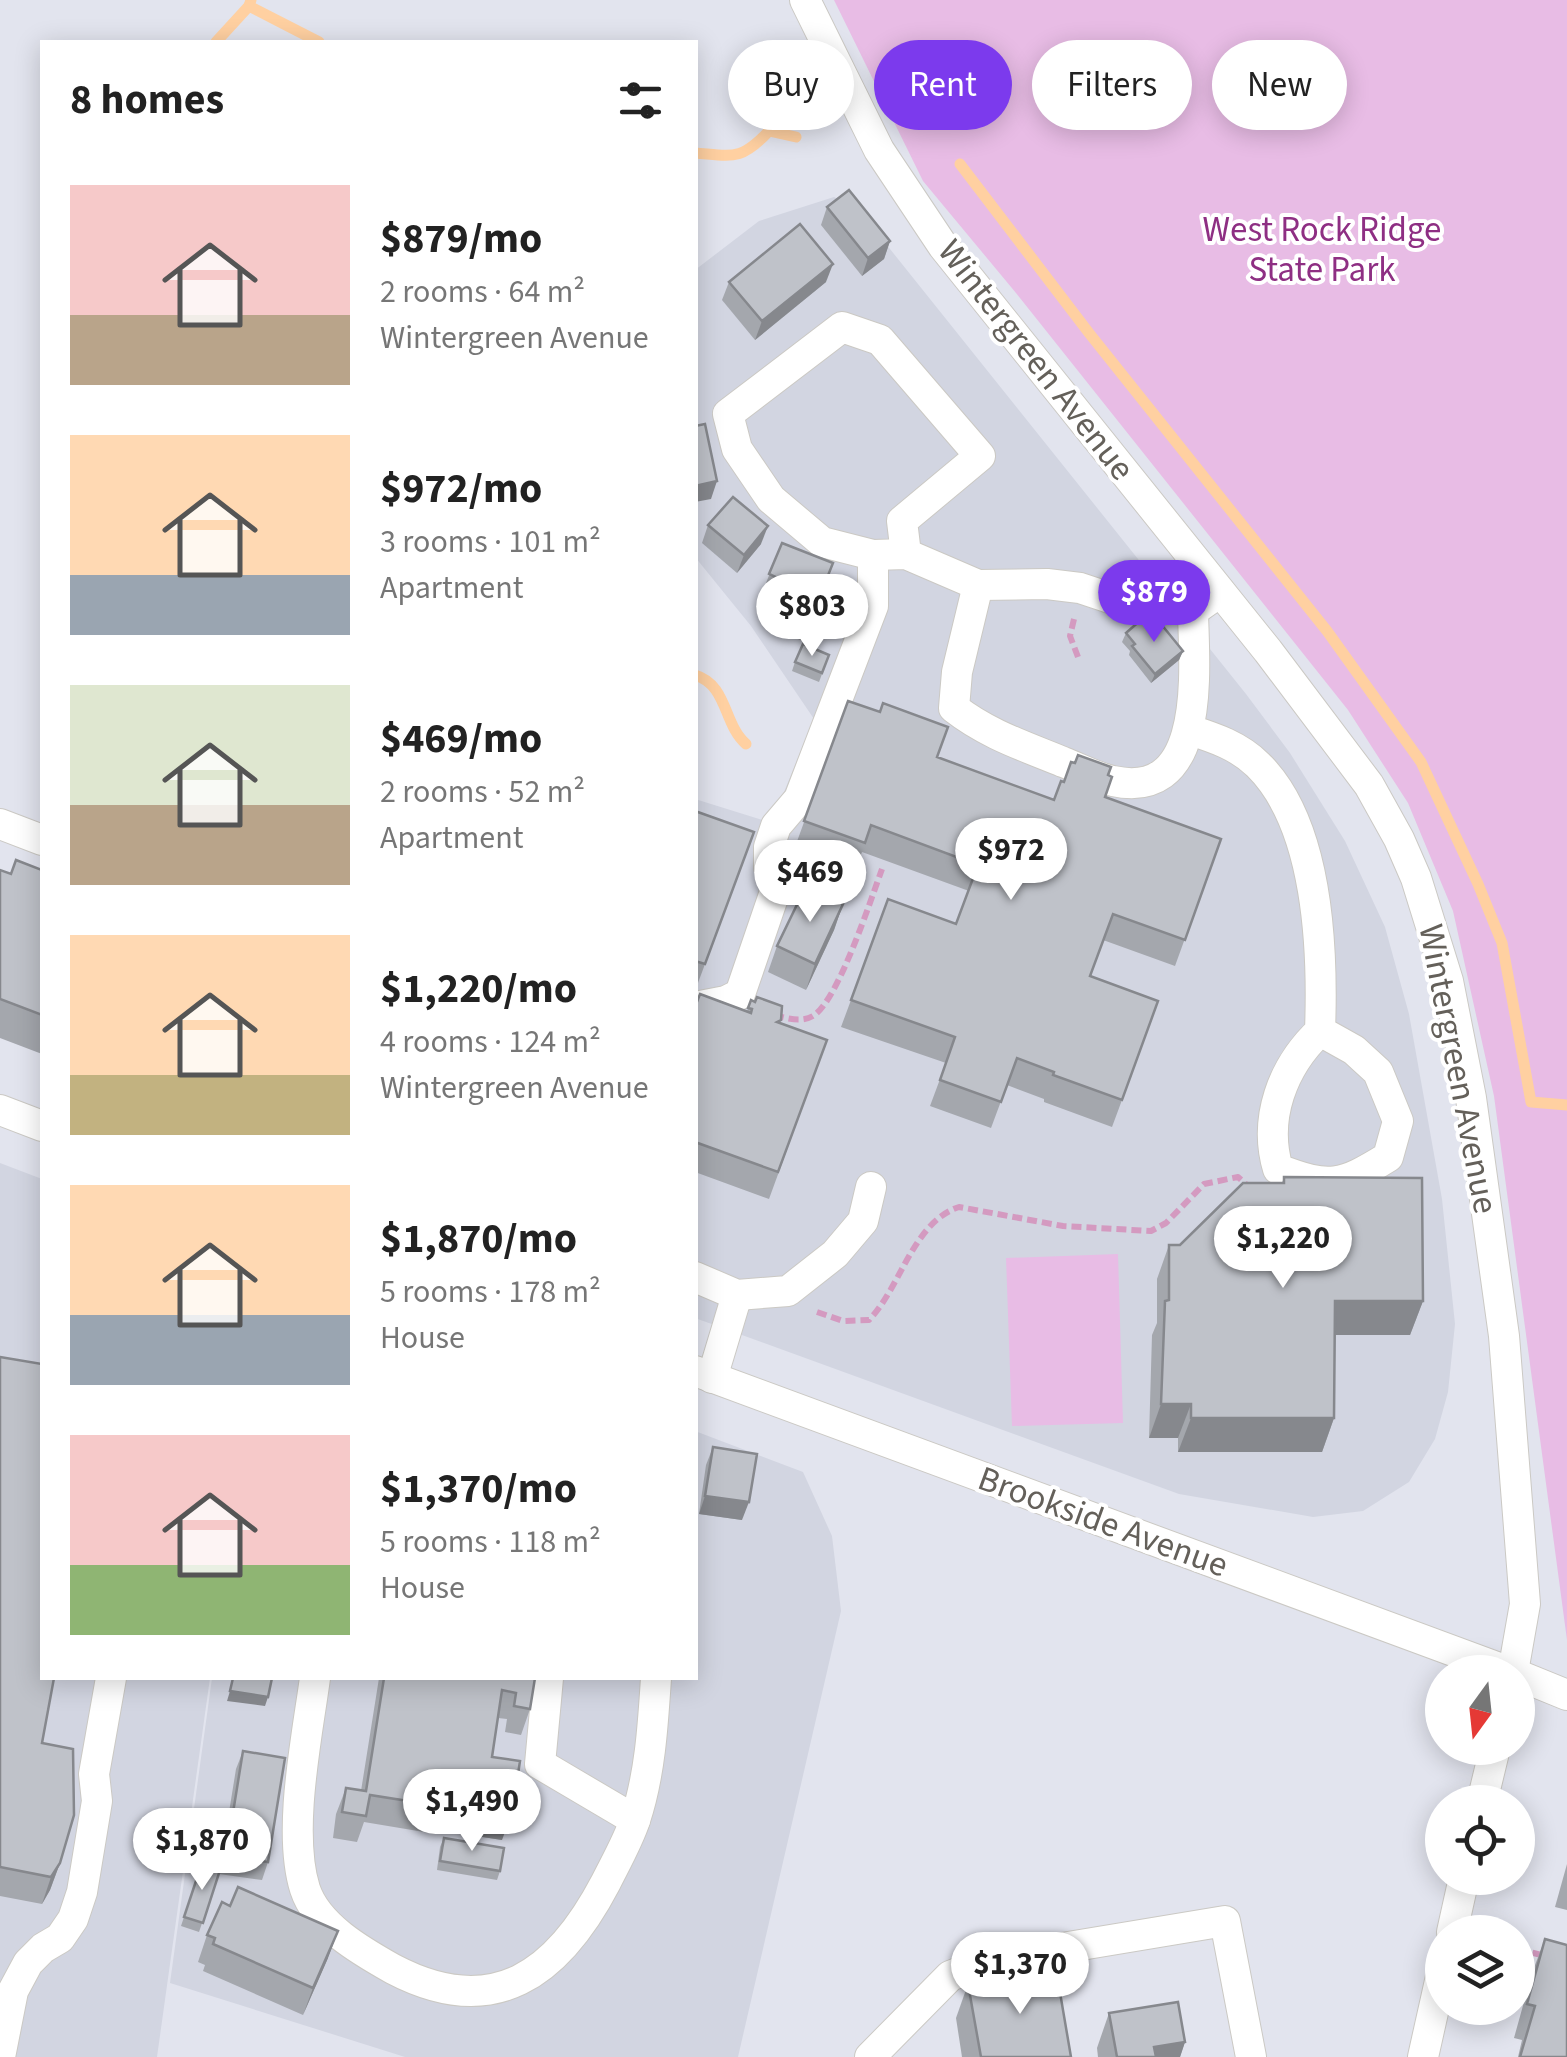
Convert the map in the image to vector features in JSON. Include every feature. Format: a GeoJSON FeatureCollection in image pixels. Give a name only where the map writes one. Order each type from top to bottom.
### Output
{"type":"FeatureCollection","features":[{"type":"Feature","properties":{"kind":"street","name":"Wintergreen Avenue"},"geometry":{"type":"LineString","coordinates":[[805,0],[879,150],[943,246],[1369,785],[1416,878],[1448,981],[1471,1098],[1504,1336],[1524,1604],[1517,1655]]}},
{"type":"Feature","properties":{"kind":"street"},"geometry":{"type":"LineString","coordinates":[[906,554],[902,521],[980,456],[880,340],[842,327],[728,414],[737,449],[771,498],[822,542],[873,555],[906,554],[978,586],[1046,584],[1080,588],[1122,602],[1194,611],[1220,592]]}},
{"type":"Feature","properties":{"kind":"street"},"geometry":{"type":"LineString","coordinates":[[698,1006],[740,994],[778,883],[769,866],[769,847],[776,826],[799,799],[872,606],[873,555]]}},
{"type":"Feature","properties":{"kind":"street"},"geometry":{"type":"LineString","coordinates":[[978,586],[957,672],[954,708],[980,728],[1114,782],[1150,781],[1176,761],[1190,730],[1194,611]]}},
{"type":"Feature","properties":{"kind":"street"},"geometry":{"type":"LineString","coordinates":[[1190,730],[1228,743],[1258,765],[1282,798],[1299,836],[1312,893],[1322,982],[1320,1031],[1300,1050],[1279,1090],[1270,1143],[1278,1169],[1314,1183],[1351,1180],[1388,1158],[1398,1122],[1378,1072],[1354,1050],[1320,1031]]}},
{"type":"Feature","properties":{"kind":"street"},"geometry":{"type":"LineString","coordinates":[[0,824],[40,839]]}},
{"type":"Feature","properties":{"kind":"street"},"geometry":{"type":"LineString","coordinates":[[0,1110],[40,1125]]}},
{"type":"Feature","properties":{"kind":"street"},"geometry":{"type":"LineString","coordinates":[[698,1278],[738,1295],[788,1291],[835,1254],[863,1221],[871,1187]]}},
{"type":"Feature","properties":{"kind":"street"},"geometry":{"type":"LineString","coordinates":[[704,1374],[738,1295]]}},
{"type":"Feature","properties":{"kind":"street","name":"Brookside Avenue"},"geometry":{"type":"LineString","coordinates":[[704,1374],[1465,1655]]}},
{"type":"Feature","properties":{"kind":"street"},"geometry":{"type":"LineString","coordinates":[[0,2057],[13,1991],[28,1963],[67,1928],[82,1892],[96,1801],[94,1774],[112,1680]]}},
{"type":"Feature","properties":{"kind":"street"},"geometry":{"type":"LineString","coordinates":[[315,1680],[300,1801],[299,1858],[305,1891],[332,1929],[376,1960],[416,1981],[462,1992],[488,1991],[540,1968],[586,1921],[635,1820],[652,1738],[656,1680]]}},
{"type":"Feature","properties":{"kind":"street"},"geometry":{"type":"LineString","coordinates":[[548,1680],[540,1764],[635,1820]]}},
{"type":"Feature","properties":{"kind":"street"},"geometry":{"type":"LineString","coordinates":[[1535,1682],[1567,1695]]}},
{"type":"Feature","properties":{"kind":"street"},"geometry":{"type":"LineString","coordinates":[[870,2057],[950,1976],[990,1960],[1225,1922],[1252,2057]]}},
{"type":"Feature","properties":{"kind":"street"},"geometry":{"type":"LineString","coordinates":[[1423,2057],[1430,2025]]}},
{"type":"Feature","properties":{"kind":"path"},"geometry":{"type":"LineString","coordinates":[[740,994],[766,1014],[796,1020],[812,1017],[840,975],[882,868]]}},
{"type":"Feature","properties":{"kind":"path"},"geometry":{"type":"LineString","coordinates":[[788,1291],[810,1309],[826,1315],[843,1321],[869,1320],[885,1304],[923,1236],[944,1212],[959,1207],[1063,1226],[1151,1231],[1166,1223],[1204,1184],[1238,1177],[1253,1192]]}},
{"type":"Feature","properties":{"kind":"path"},"geometry":{"type":"LineString","coordinates":[[1535,1954],[1550,1958]]}},
{"type":"Feature","properties":{"kind":"shaded area"},"geometry":{"type":"Polygon","coordinates":[[[834,197],[858,209],[1246,694],[1290,753],[1345,841],[1385,927],[1409,1014],[1442,1199],[1455,1324],[1448,1392],[1435,1439],[1409,1482],[1363,1511],[1313,1517],[1179,1494],[698,1319],[698,800],[766,821],[784,792],[814,719],[751,626],[698,561],[698,268],[759,221],[834,197]]]}},
{"type":"Feature","properties":{"kind":"shaded area"},"geometry":{"type":"Polygon","coordinates":[[[0,1163],[40,1178],[40,1680],[210,1680],[157,2057],[0,2057],[0,1163]]]}},
{"type":"Feature","properties":{"kind":"shaded area"},"geometry":{"type":"Polygon","coordinates":[[[698,1432],[803,1472],[832,1536],[841,1611],[738,2057],[405,2057],[170,1983],[212,1680],[698,1680],[698,1432]]]}},
{"type":"Feature","properties":{"kind":"green space","name":"West Rock Ridge State Park"},"geometry":{"type":"Polygon","coordinates":[[[834,0],[1567,0],[1567,1640],[1494,1096],[1453,911],[1408,803],[1348,710],[923,181],[898,130],[1012,130],[1012,40],[874,40],[874,81],[834,0]]]}},
{"type":"Feature","properties":{"kind":"green space"},"geometry":{"type":"Polygon","coordinates":[[[1118,1254],[1123,1423],[1012,1426],[1006,1258],[1118,1254]]]}},
{"type":"Feature","properties":{"kind":"building"},"geometry":{"type":"Polygon","coordinates":[[[849,190],[890,241],[868,258],[827,207],[849,190]]]}},
{"type":"Feature","properties":{"kind":"building"},"geometry":{"type":"Polygon","coordinates":[[[800,224],[833,264],[762,321],[729,282],[800,224]]]}},
{"type":"Feature","properties":{"kind":"building"},"geometry":{"type":"Polygon","coordinates":[[[705,424],[717,481],[698,485],[698,425],[705,424]]]}},
{"type":"Feature","properties":{"kind":"building"},"geometry":{"type":"Polygon","coordinates":[[[733,497],[768,526],[744,555],[708,525],[733,497]]]}},
{"type":"Feature","properties":{"kind":"building"},"geometry":{"type":"Polygon","coordinates":[[[782,543],[833,563],[809,623],[773,609],[784,581],[769,574],[782,543]]]}},
{"type":"Feature","properties":{"kind":"building"},"geometry":{"type":"Polygon","coordinates":[[[1142,619],[1153,631],[1161,624],[1183,651],[1155,674],[1126,633],[1142,619]]]}},
{"type":"Feature","properties":{"kind":"building"},"geometry":{"type":"Polygon","coordinates":[[[803,644],[829,655],[822,673],[795,662],[803,644]]]}},
{"type":"Feature","properties":{"kind":"building"},"geometry":{"type":"Polygon","coordinates":[[[848,701],[880,712],[883,703],[948,727],[937,757],[1054,800],[1078,755],[1111,767],[1105,797],[1221,839],[1185,940],[1113,914],[1090,976],[1158,1001],[1122,1100],[1017,1058],[1001,1102],[940,1080],[955,1037],[851,1000],[888,899],[956,924],[978,865],[871,825],[865,843],[804,821],[848,701]]]}},
{"type":"Feature","properties":{"kind":"building"},"geometry":{"type":"Polygon","coordinates":[[[698,812],[754,832],[705,964],[698,962],[698,812]]]}},
{"type":"Feature","properties":{"kind":"building"},"geometry":{"type":"Polygon","coordinates":[[[16,860],[40,869],[40,1014],[0,999],[0,870],[11,874],[16,860]]]}},
{"type":"Feature","properties":{"kind":"building"},"geometry":{"type":"Polygon","coordinates":[[[806,886],[843,904],[815,964],[777,946],[806,886]]]}},
{"type":"Feature","properties":{"kind":"building"},"geometry":{"type":"Polygon","coordinates":[[[700,994],[751,1013],[751,1000],[755,1002],[757,997],[782,1006],[781,1020],[777,1022],[827,1040],[778,1172],[698,1143],[700,994]]]}},
{"type":"Feature","properties":{"kind":"building"},"geometry":{"type":"Polygon","coordinates":[[[1284,1177],[1422,1178],[1423,1301],[1335,1301],[1334,1418],[1191,1418],[1191,1404],[1161,1404],[1169,1245],[1180,1245],[1243,1183],[1284,1183],[1284,1177]]]}},
{"type":"Feature","properties":{"kind":"building"},"geometry":{"type":"Polygon","coordinates":[[[0,1357],[40,1364],[40,1680],[54,1680],[42,1743],[73,1749],[74,1815],[60,1863],[51,1877],[0,1867],[0,1357]]]}},
{"type":"Feature","properties":{"kind":"building"},"geometry":{"type":"Polygon","coordinates":[[[713,1447],[757,1454],[749,1502],[705,1496],[713,1447]]]}},
{"type":"Feature","properties":{"kind":"building"},"geometry":{"type":"Polygon","coordinates":[[[233,1680],[272,1680],[268,1697],[230,1691],[233,1680]]]}},
{"type":"Feature","properties":{"kind":"building"},"geometry":{"type":"Polygon","coordinates":[[[384,1680],[535,1680],[530,1709],[514,1706],[516,1693],[502,1690],[492,1757],[520,1761],[512,1813],[370,1795],[366,1816],[342,1812],[346,1788],[366,1791],[384,1680]]]}},
{"type":"Feature","properties":{"kind":"building"},"geometry":{"type":"Polygon","coordinates":[[[243,1751],[285,1758],[268,1862],[226,1856],[243,1751]]]}},
{"type":"Feature","properties":{"kind":"building"},"geometry":{"type":"Polygon","coordinates":[[[444,1838],[504,1848],[500,1871],[440,1861],[444,1838]]]}},
{"type":"Feature","properties":{"kind":"building"},"geometry":{"type":"Polygon","coordinates":[[[202,1863],[220,1870],[203,1923],[184,1917],[202,1863]]]}},
{"type":"Feature","properties":{"kind":"building"},"geometry":{"type":"Polygon","coordinates":[[[238,1887],[338,1931],[313,1988],[213,1944],[215,1938],[207,1935],[222,1902],[230,1906],[238,1887]]]}},
{"type":"Feature","properties":{"kind":"building"},"geometry":{"type":"Polygon","coordinates":[[[1545,1939],[1567,1945],[1567,2057],[1520,2057],[1529,2025],[1535,2025],[1535,1975],[1545,1939]]]}},
{"type":"Feature","properties":{"kind":"building"},"geometry":{"type":"Polygon","coordinates":[[[1056,1969],[1071,2057],[981,2057],[968,1984],[1056,1969]]]}},
{"type":"Feature","properties":{"kind":"building"},"geometry":{"type":"Polygon","coordinates":[[[1178,2002],[1185,2042],[1154,2047],[1156,2057],[1117,2057],[1109,2013],[1178,2002]]]}},
{"type":"Feature","properties":{"kind":"waterway"},"geometry":{"type":"LineString","coordinates":[[251,0],[249,6],[315,40]]}},
{"type":"Feature","properties":{"kind":"waterway"},"geometry":{"type":"LineString","coordinates":[[218,40],[249,6]]}},
{"type":"Feature","properties":{"kind":"waterway"},"geometry":{"type":"LineString","coordinates":[[698,153],[743,152],[769,131],[796,137]]}},
{"type":"Feature","properties":{"kind":"waterway"},"geometry":{"type":"LineString","coordinates":[[960,164],[1327,631],[1421,762],[1502,943],[1531,1102],[1567,1105]]}},
{"type":"Feature","properties":{"kind":"waterway"},"geometry":{"type":"LineString","coordinates":[[698,676],[714,687],[746,744]]}}]}
